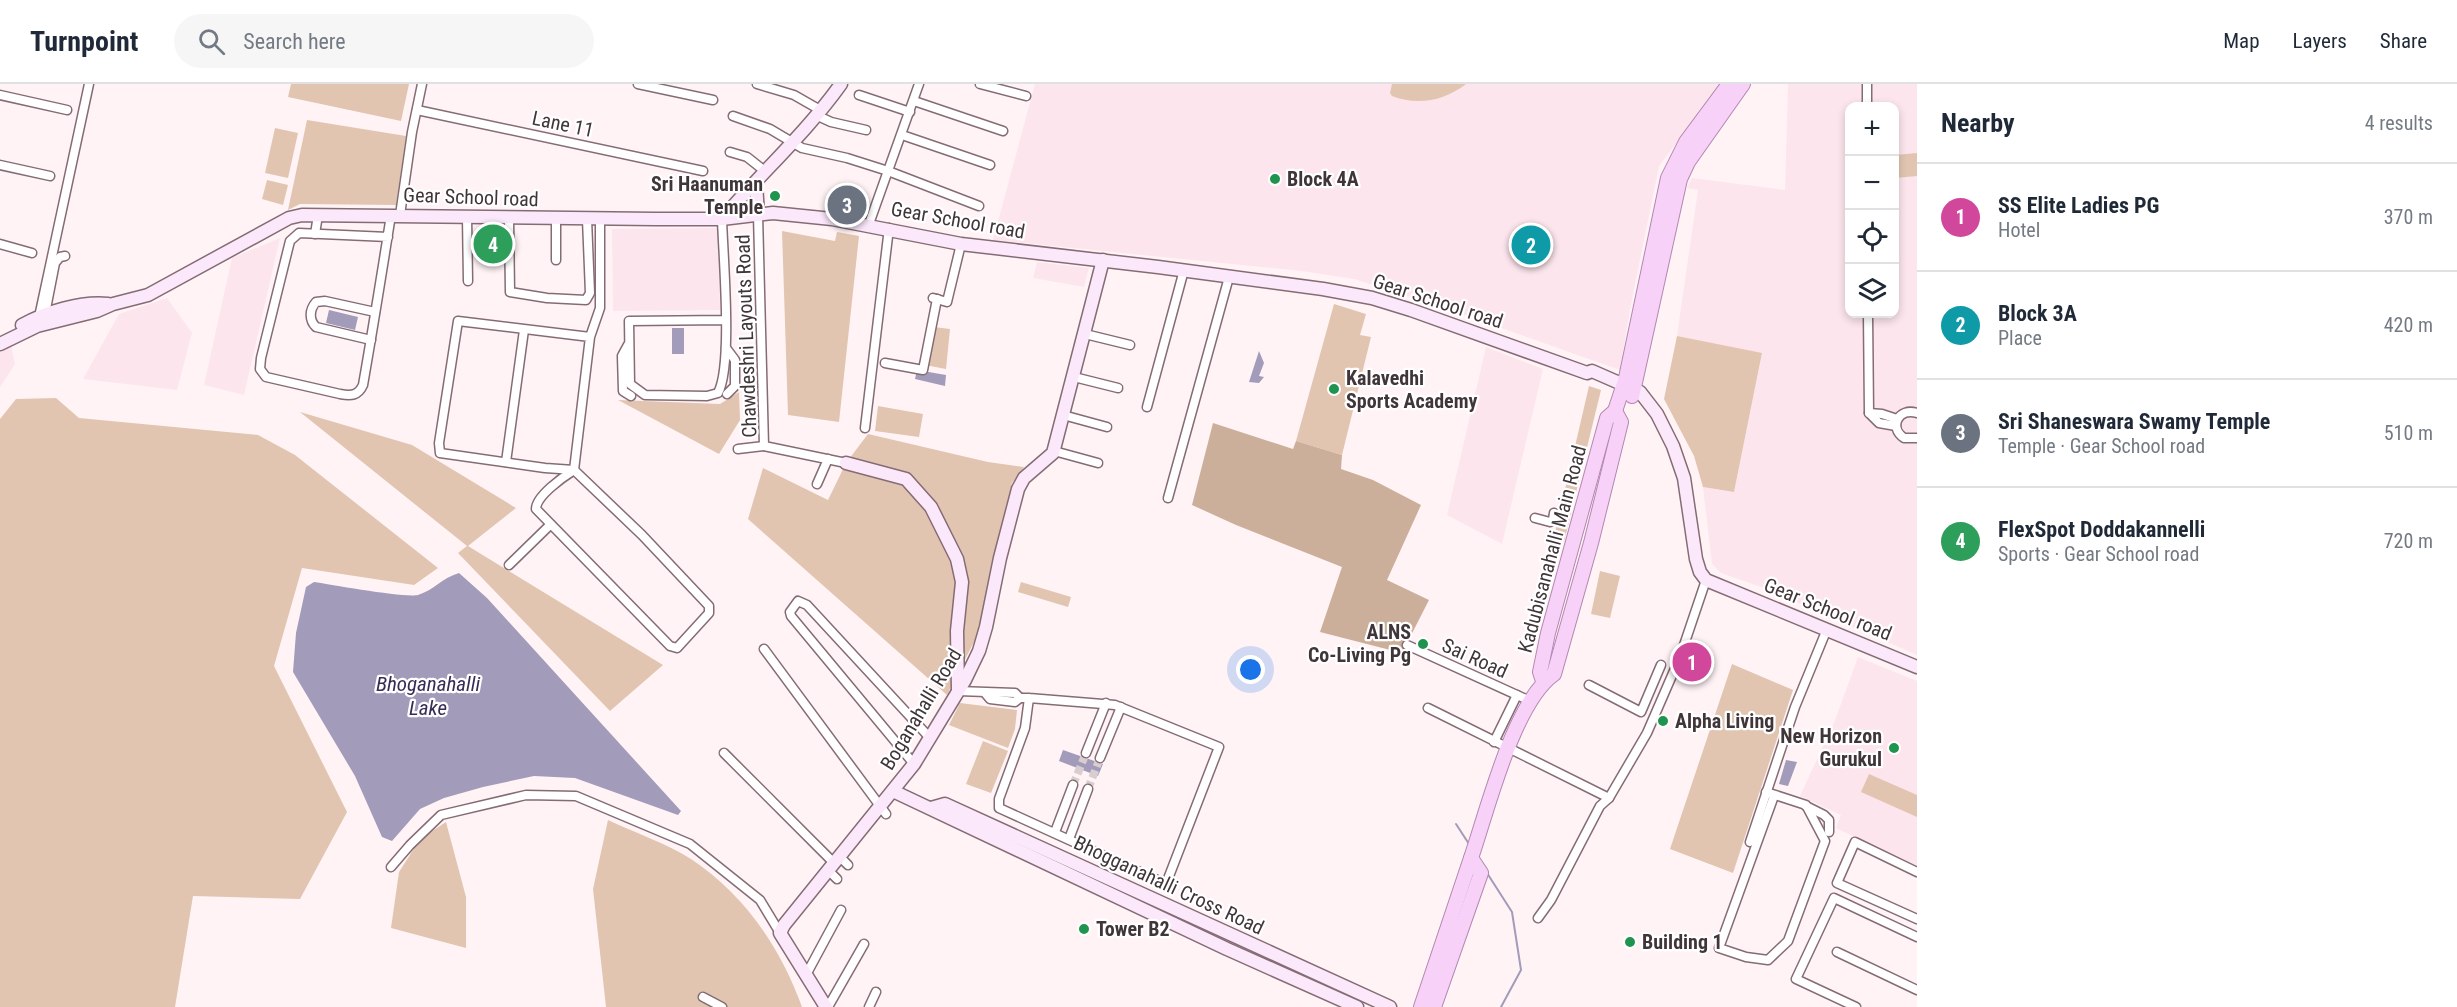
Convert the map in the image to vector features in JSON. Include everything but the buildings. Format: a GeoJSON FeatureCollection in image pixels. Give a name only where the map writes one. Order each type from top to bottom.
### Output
{"type":"FeatureCollection","features":[{"type":"Feature","properties":{"kind":"main road"},"geometry":{"type":"LineString","coordinates":[[1631,392],[1668,178],[1686,142],[1729,84]]}},
{"type":"Feature","properties":{"kind":"main road"},"geometry":{"type":"LineString","coordinates":[[1631,392],[1680,179],[1688,162],[1743,84]]}},
{"type":"Feature","properties":{"kind":"main road","name":"Kadubisanahalli Main Road"},"geometry":{"type":"LineString","coordinates":[[1421,1007],[1508,748],[1530,701],[1543,681],[1540,672],[1607,418],[1631,392]]}},
{"type":"Feature","properties":{"kind":"main road"},"geometry":{"type":"LineString","coordinates":[[1543,681],[1554,674],[1584,567],[1621,422],[1615,411]]}},
{"type":"Feature","properties":{"kind":"main road"},"geometry":{"type":"LineString","coordinates":[[1567,564],[1584,567]]}},
{"type":"Feature","properties":{"kind":"main road"},"geometry":{"type":"LineString","coordinates":[[1434,1007],[1482,873],[1471,858]]}},
{"type":"Feature","properties":{"kind":"street"},"geometry":{"type":"LineString","coordinates":[[36,320],[89,84]]}},
{"type":"Feature","properties":{"kind":"street"},"geometry":{"type":"LineString","coordinates":[[388,237],[299,233],[290,242],[261,357],[260,369],[266,377],[350,396],[361,391],[388,237],[396,215],[422,84]]}},
{"type":"Feature","properties":{"kind":"street"},"geometry":{"type":"LineString","coordinates":[[638,84],[713,100]]}},
{"type":"Feature","properties":{"kind":"street"},"geometry":{"type":"LineString","coordinates":[[757,84],[794,95],[831,122],[866,130]]}},
{"type":"Feature","properties":{"kind":"street"},"geometry":{"type":"LineString","coordinates":[[725,320],[629,321],[630,384],[645,396],[707,396],[718,393],[724,383],[726,348],[722,219],[820,114],[841,84]]}},
{"type":"Feature","properties":{"kind":"street"},"geometry":{"type":"LineString","coordinates":[[869,224],[920,84]]}},
{"type":"Feature","properties":{"kind":"street"},"geometry":{"type":"LineString","coordinates":[[980,84],[1026,96]]}},
{"type":"Feature","properties":{"kind":"street"},"geometry":{"type":"LineString","coordinates":[[1867,84],[1868,102]]}},
{"type":"Feature","properties":{"kind":"street"},"geometry":{"type":"LineString","coordinates":[[0,95],[67,110]]}},
{"type":"Feature","properties":{"kind":"street"},"geometry":{"type":"LineString","coordinates":[[859,95],[910,112]]}},
{"type":"Feature","properties":{"kind":"street"},"geometry":{"type":"LineString","coordinates":[[914,101],[1003,131]]}},
{"type":"Feature","properties":{"kind":"street","name":"Lane 11"},"geometry":{"type":"LineString","coordinates":[[417,110],[703,171]]}},
{"type":"Feature","properties":{"kind":"street"},"geometry":{"type":"LineString","coordinates":[[733,116],[770,129],[802,148],[847,158],[888,171],[979,206]]}},
{"type":"Feature","properties":{"kind":"street"},"geometry":{"type":"LineString","coordinates":[[902,135],[990,165]]}},
{"type":"Feature","properties":{"kind":"street"},"geometry":{"type":"LineString","coordinates":[[730,152],[747,158],[766,172]]}},
{"type":"Feature","properties":{"kind":"street"},"geometry":{"type":"LineString","coordinates":[[0,165],[50,176]]}},
{"type":"Feature","properties":{"kind":"street"},"geometry":{"type":"LineString","coordinates":[[756,183],[758,215]]}},
{"type":"Feature","properties":{"kind":"street","name":"Gear School road"},"geometry":{"type":"LineString","coordinates":[[0,344],[36,320],[97,311],[113,304],[148,295],[289,218],[318,215],[467,217],[496,224],[509,219],[722,219],[773,213],[869,224],[961,244],[1184,270],[1372,298],[1412,310],[1587,373],[1592,371],[1631,392]]}},
{"type":"Feature","properties":{"kind":"street"},"geometry":{"type":"LineString","coordinates":[[315,234],[318,215]]}},
{"type":"Feature","properties":{"kind":"street","name":"Chawdeshri Layouts Road"},"geometry":{"type":"LineString","coordinates":[[758,215],[764,446],[846,463]]}},
{"type":"Feature","properties":{"kind":"street"},"geometry":{"type":"LineString","coordinates":[[467,217],[468,281]]}},
{"type":"Feature","properties":{"kind":"street"},"geometry":{"type":"LineString","coordinates":[[509,219],[510,292],[547,298],[586,300],[590,293],[587,219]]}},
{"type":"Feature","properties":{"kind":"street"},"geometry":{"type":"LineString","coordinates":[[556,219],[556,260]]}},
{"type":"Feature","properties":{"kind":"street"},"geometry":{"type":"LineString","coordinates":[[590,337],[524,330],[462,319],[458,321],[439,445],[440,453],[574,470],[675,569],[709,606],[709,613],[677,648],[670,646],[535,507],[551,488],[574,470],[590,337],[600,308],[600,219]]}},
{"type":"Feature","properties":{"kind":"street"},"geometry":{"type":"LineString","coordinates":[[865,428],[889,228]]}},
{"type":"Feature","properties":{"kind":"street"},"geometry":{"type":"LineString","coordinates":[[0,244],[32,253]]}},
{"type":"Feature","properties":{"kind":"street"},"geometry":{"type":"LineString","coordinates":[[885,363],[923,370],[934,299],[948,302],[961,244]]}},
{"type":"Feature","properties":{"kind":"street"},"geometry":{"type":"LineString","coordinates":[[36,320],[55,263],[60,257],[65,256]]}},
{"type":"Feature","properties":{"kind":"street"},"geometry":{"type":"LineString","coordinates":[[1098,463],[1054,451],[1103,260]]}},
{"type":"Feature","properties":{"kind":"street"},"geometry":{"type":"LineString","coordinates":[[1147,407],[1184,270]]}},
{"type":"Feature","properties":{"kind":"street"},"geometry":{"type":"LineString","coordinates":[[1168,498],[1229,277]]}},
{"type":"Feature","properties":{"kind":"street"},"geometry":{"type":"LineString","coordinates":[[371,340],[316,327],[312,322],[311,311],[316,302],[325,301],[375,312]]}},
{"type":"Feature","properties":{"kind":"street","name":"Gear School road"},"geometry":{"type":"LineString","coordinates":[[0,337],[36,320],[98,302],[113,304]]}},
{"type":"Feature","properties":{"kind":"street"},"geometry":{"type":"LineString","coordinates":[[1868,318],[1869,413],[1879,423],[1897,422],[1907,411],[1917,413]]}},
{"type":"Feature","properties":{"kind":"street"},"geometry":{"type":"LineString","coordinates":[[507,462],[524,330]]}},
{"type":"Feature","properties":{"kind":"street"},"geometry":{"type":"LineString","coordinates":[[1085,334],[1130,345]]}},
{"type":"Feature","properties":{"kind":"street"},"geometry":{"type":"LineString","coordinates":[[629,342],[622,356],[623,391],[630,396]]}},
{"type":"Feature","properties":{"kind":"street"},"geometry":{"type":"LineString","coordinates":[[726,348],[735,360],[735,386],[727,394]]}},
{"type":"Feature","properties":{"kind":"street"},"geometry":{"type":"LineString","coordinates":[[440,371],[450,372]]}},
{"type":"Feature","properties":{"kind":"street"},"geometry":{"type":"LineString","coordinates":[[1074,377],[1118,388]]}},
{"type":"Feature","properties":{"kind":"street"},"geometry":{"type":"LineString","coordinates":[[1538,918],[1551,900],[1600,806],[1609,798],[1647,733],[1680,657],[1706,580],[1700,572],[1696,559],[1684,478],[1673,446],[1657,414],[1631,392]]}},
{"type":"Feature","properties":{"kind":"street"},"geometry":{"type":"LineString","coordinates":[[1064,415],[1107,427]]}},
{"type":"Feature","properties":{"kind":"street"},"geometry":{"type":"LineString","coordinates":[[1897,422],[1898,433],[1904,438],[1917,438]]}},
{"type":"Feature","properties":{"kind":"street"},"geometry":{"type":"LineString","coordinates":[[738,449],[764,446]]}},
{"type":"Feature","properties":{"kind":"street","name":"Boganahalli Road"},"geometry":{"type":"LineString","coordinates":[[780,933],[784,925],[837,867],[883,811],[893,791],[914,764],[958,690],[979,651],[1018,489],[1024,478],[1045,462],[1054,451]]}},
{"type":"Feature","properties":{"kind":"street"},"geometry":{"type":"LineString","coordinates":[[817,484],[828,459]]}},
{"type":"Feature","properties":{"kind":"street"},"geometry":{"type":"LineString","coordinates":[[846,463],[906,479],[931,507],[957,559],[962,582],[957,631],[958,690],[985,693],[990,699],[1015,702],[1024,698],[1106,703],[1219,747],[1166,884],[999,808],[998,804],[1025,728],[1024,698]]}},
{"type":"Feature","properties":{"kind":"street"},"geometry":{"type":"LineString","coordinates":[[545,468],[551,488]]}},
{"type":"Feature","properties":{"kind":"street"},"geometry":{"type":"LineString","coordinates":[[1535,519],[1550,522],[1554,513]]}},
{"type":"Feature","properties":{"kind":"street"},"geometry":{"type":"LineString","coordinates":[[509,565],[550,525]]}},
{"type":"Feature","properties":{"kind":"street","name":"Gear School road"},"geometry":{"type":"LineString","coordinates":[[1706,580],[1917,667]]}},
{"type":"Feature","properties":{"kind":"street"},"geometry":{"type":"LineString","coordinates":[[914,764],[791,616],[790,612],[795,603],[798,601],[807,605],[930,738]]}},
{"type":"Feature","properties":{"kind":"street"},"geometry":{"type":"LineString","coordinates":[[1806,806],[1825,841],[1788,941],[1768,960],[1746,957],[1719,948],[1770,794],[1795,707],[1827,629]]}},
{"type":"Feature","properties":{"kind":"street","name":"Sai Road"},"geometry":{"type":"LineString","coordinates":[[1407,645],[1530,701]]}},
{"type":"Feature","properties":{"kind":"street"},"geometry":{"type":"LineString","coordinates":[[764,649],[883,811]]}},
{"type":"Feature","properties":{"kind":"street"},"geometry":{"type":"LineString","coordinates":[[1589,685],[1641,712],[1661,665]]}},
{"type":"Feature","properties":{"kind":"street"},"geometry":{"type":"LineString","coordinates":[[1494,742],[1517,695]]}},
{"type":"Feature","properties":{"kind":"street"},"geometry":{"type":"LineString","coordinates":[[1086,753],[1106,703]]}},
{"type":"Feature","properties":{"kind":"street"},"geometry":{"type":"LineString","coordinates":[[1100,759],[1121,707]]}},
{"type":"Feature","properties":{"kind":"street"},"geometry":{"type":"LineString","coordinates":[[1428,708],[1609,798]]}},
{"type":"Feature","properties":{"kind":"street"},"geometry":{"type":"LineString","coordinates":[[724,753],[837,867]]}},
{"type":"Feature","properties":{"kind":"street"},"geometry":{"type":"LineString","coordinates":[[1055,832],[1073,784]]}},
{"type":"Feature","properties":{"kind":"street"},"geometry":{"type":"LineString","coordinates":[[1069,839],[1088,789]]}},
{"type":"Feature","properties":{"kind":"street","name":"Bhogganahalli Cross Road"},"geometry":{"type":"LineString","coordinates":[[893,791],[1227,949],[1357,1007]]}},
{"type":"Feature","properties":{"kind":"street"},"geometry":{"type":"LineString","coordinates":[[1770,794],[1806,806],[1824,815],[1829,820],[1829,832]]}},
{"type":"Feature","properties":{"kind":"street"},"geometry":{"type":"LineString","coordinates":[[1750,842],[1770,794]]}},
{"type":"Feature","properties":{"kind":"street"},"geometry":{"type":"LineString","coordinates":[[390,867],[441,815],[526,795],[576,796],[690,844],[760,900],[827,1007],[864,944]]}},
{"type":"Feature","properties":{"kind":"street","name":"Bhogganahalli Cross Road"},"geometry":{"type":"LineString","coordinates":[[931,808],[945,804],[1390,1007]]}},
{"type":"Feature","properties":{"kind":"street"},"geometry":{"type":"LineString","coordinates":[[1917,872],[1855,842],[1837,883],[1917,920]]}},
{"type":"Feature","properties":{"kind":"street"},"geometry":{"type":"LineString","coordinates":[[1856,1007],[1796,979],[1834,898],[1917,938]]}},
{"type":"Feature","properties":{"kind":"street"},"geometry":{"type":"LineString","coordinates":[[806,975],[841,910]]}},
{"type":"Feature","properties":{"kind":"street"},"geometry":{"type":"LineString","coordinates":[[1227,949],[1234,936]]}},
{"type":"Feature","properties":{"kind":"street"},"geometry":{"type":"LineString","coordinates":[[1837,952],[1917,990]]}},
{"type":"Feature","properties":{"kind":"street"},"geometry":{"type":"LineString","coordinates":[[868,1007],[876,992]]}},
{"type":"Feature","properties":{"kind":"street"},"geometry":{"type":"LineString","coordinates":[[703,997],[722,1007]]}},
{"type":"Feature","properties":{"kind":"shaded area"},"geometry":{"type":"Polygon","coordinates":[[[291,84],[409,84],[401,121],[288,97],[291,84]]]}},
{"type":"Feature","properties":{"kind":"shaded area"},"geometry":{"type":"Polygon","coordinates":[[[1035,84],[1721,84],[1659,166],[1620,370],[1451,310],[1354,279],[1302,271],[993,240],[1035,84]]]}},
{"type":"Feature","properties":{"kind":"shaded area"},"geometry":{"type":"Polygon","coordinates":[[[1392,84],[1466,84],[1440,98],[1411,101],[1392,96],[1390,93],[1392,84]]]}},
{"type":"Feature","properties":{"kind":"shaded area"},"geometry":{"type":"Polygon","coordinates":[[[1788,84],[1917,84],[1917,655],[1764,588],[1721,573],[1712,564],[1703,487],[1734,492],[1762,354],[1677,336],[1698,190],[1687,188],[1692,178],[1785,190],[1788,84]]]}},
{"type":"Feature","properties":{"kind":"shaded area"},"geometry":{"type":"Polygon","coordinates":[[[307,120],[406,136],[396,205],[300,204],[288,210],[307,120]]]}},
{"type":"Feature","properties":{"kind":"shaded area"},"geometry":{"type":"Polygon","coordinates":[[[275,128],[298,133],[288,178],[265,173],[275,128]]]}},
{"type":"Feature","properties":{"kind":"shaded area"},"geometry":{"type":"Polygon","coordinates":[[[1917,153],[1917,176],[1899,178],[1899,155],[1917,153]]]}},
{"type":"Feature","properties":{"kind":"shaded area"},"geometry":{"type":"Polygon","coordinates":[[[267,180],[288,185],[283,205],[262,199],[267,180]]]}},
{"type":"Feature","properties":{"kind":"shaded area"},"geometry":{"type":"Polygon","coordinates":[[[718,228],[720,310],[613,311],[612,229],[718,228]]]}},
{"type":"Feature","properties":{"kind":"shaded area"},"geometry":{"type":"Polygon","coordinates":[[[782,231],[835,241],[837,232],[859,236],[839,422],[788,415],[782,231]]]}},
{"type":"Feature","properties":{"kind":"shaded area"},"geometry":{"type":"Polygon","coordinates":[[[280,238],[244,395],[204,385],[232,258],[280,238]]]}},
{"type":"Feature","properties":{"kind":"shaded area"},"geometry":{"type":"Polygon","coordinates":[[[1037,262],[1089,268],[1084,287],[1033,278],[1037,262]]]}},
{"type":"Feature","properties":{"kind":"shaded area"},"geometry":{"type":"Polygon","coordinates":[[[167,298],[192,333],[177,390],[83,379],[119,314],[167,298]]]}},
{"type":"Feature","properties":{"kind":"shaded area","name":"Kalavedhi Sports Academy"},"geometry":{"type":"Polygon","coordinates":[[[1334,304],[1366,314],[1360,335],[1371,337],[1342,455],[1296,441],[1334,304]]]}},
{"type":"Feature","properties":{"kind":"shaded area"},"geometry":{"type":"Polygon","coordinates":[[[934,327],[950,329],[946,369],[925,365],[934,327]]]}},
{"type":"Feature","properties":{"kind":"shaded area"},"geometry":{"type":"Polygon","coordinates":[[[1677,336],[1762,353],[1734,492],[1703,487],[1694,456],[1664,399],[1677,336]]]}},
{"type":"Feature","properties":{"kind":"shaded area"},"geometry":{"type":"Polygon","coordinates":[[[11,345],[15,364],[0,387],[0,350],[11,345]]]}},
{"type":"Feature","properties":{"kind":"shaded area"},"geometry":{"type":"Polygon","coordinates":[[[1486,347],[1543,369],[1502,544],[1447,515],[1486,347]]]}},
{"type":"Feature","properties":{"kind":"shaded area"},"geometry":{"type":"Polygon","coordinates":[[[1589,386],[1601,390],[1564,542],[1554,537],[1589,386]]]}},
{"type":"Feature","properties":{"kind":"shaded area"},"geometry":{"type":"Polygon","coordinates":[[[739,392],[740,420],[719,454],[618,400],[720,404],[739,392]]]}},
{"type":"Feature","properties":{"kind":"shaded area"},"geometry":{"type":"Polygon","coordinates":[[[56,398],[79,418],[258,435],[295,455],[438,568],[414,585],[302,568],[274,666],[347,812],[300,899],[193,896],[175,1007],[0,1007],[0,419],[16,399],[56,398]]]}},
{"type":"Feature","properties":{"kind":"shaded area"},"geometry":{"type":"Polygon","coordinates":[[[878,406],[923,414],[919,437],[875,431],[878,406]]]}},
{"type":"Feature","properties":{"kind":"shaded area"},"geometry":{"type":"Polygon","coordinates":[[[300,412],[412,445],[516,508],[468,546],[663,665],[610,711],[458,553],[467,546],[300,412]]]}},
{"type":"Feature","properties":{"kind":"shaded area"},"geometry":{"type":"Polygon","coordinates":[[[1213,423],[1293,449],[1296,441],[1342,455],[1341,469],[1373,480],[1421,505],[1387,580],[1429,600],[1402,653],[1320,632],[1342,567],[1192,505],[1213,423]]]}},
{"type":"Feature","properties":{"kind":"shaded area"},"geometry":{"type":"Polygon","coordinates":[[[868,434],[988,462],[1024,467],[1012,483],[977,636],[947,695],[748,519],[763,468],[828,500],[846,463],[868,434]]]}},
{"type":"Feature","properties":{"kind":"shaded area"},"geometry":{"type":"Polygon","coordinates":[[[1600,571],[1620,576],[1610,618],[1591,614],[1600,571]]]}},
{"type":"Feature","properties":{"kind":"shaded area"},"geometry":{"type":"Polygon","coordinates":[[[1021,582],[1071,597],[1068,607],[1018,592],[1021,582]]]}},
{"type":"Feature","properties":{"kind":"shaded area"},"geometry":{"type":"Polygon","coordinates":[[[1858,657],[1917,681],[1917,868],[1836,828],[1841,815],[1800,796],[1834,723],[1858,657]]]}},
{"type":"Feature","properties":{"kind":"shaded area"},"geometry":{"type":"Polygon","coordinates":[[[1732,664],[1793,690],[1733,873],[1670,849],[1732,664]]]}},
{"type":"Feature","properties":{"kind":"shaded area"},"geometry":{"type":"Polygon","coordinates":[[[960,703],[1017,710],[1015,729],[1008,748],[949,725],[960,703]]]}},
{"type":"Feature","properties":{"kind":"shaded area"},"geometry":{"type":"Polygon","coordinates":[[[983,741],[1008,751],[991,793],[966,784],[983,741]]]}},
{"type":"Feature","properties":{"kind":"shaded area"},"geometry":{"type":"Polygon","coordinates":[[[1869,774],[1917,795],[1917,817],[1861,792],[1869,774]]]}},
{"type":"Feature","properties":{"kind":"shaded area"},"geometry":{"type":"Polygon","coordinates":[[[608,820],[681,853],[728,889],[772,943],[802,1007],[606,1007],[593,889],[608,820]]]}},
{"type":"Feature","properties":{"kind":"shaded area"},"geometry":{"type":"Polygon","coordinates":[[[446,822],[466,897],[466,948],[391,928],[399,872],[420,839],[446,822]]]}},
{"type":"Feature","properties":{"kind":"water"},"geometry":{"type":"Polygon","coordinates":[[[329,310],[358,317],[355,330],[326,323],[329,310]]]}},
{"type":"Feature","properties":{"kind":"water"},"geometry":{"type":"Polygon","coordinates":[[[672,328],[684,328],[684,354],[672,354],[672,328]]]}},
{"type":"Feature","properties":{"kind":"water"},"geometry":{"type":"Polygon","coordinates":[[[1259,351],[1264,363],[1259,376],[1264,377],[1259,383],[1249,382],[1259,351]]]}},
{"type":"Feature","properties":{"kind":"water"},"geometry":{"type":"Polygon","coordinates":[[[917,370],[946,375],[945,386],[915,379],[917,370]]]}},
{"type":"Feature","properties":{"kind":"water","name":"Bhoganahalli Lake"},"geometry":{"type":"Polygon","coordinates":[[[459,573],[487,598],[681,811],[678,815],[575,778],[534,776],[444,798],[420,809],[392,841],[382,837],[355,776],[293,672],[296,633],[306,587],[314,582],[384,593],[418,595],[459,573]]]}},
{"type":"Feature","properties":{"kind":"water"},"geometry":{"type":"Polygon","coordinates":[[[1063,750],[1103,764],[1098,776],[1059,761],[1063,750]]]}},
{"type":"Feature","properties":{"kind":"water"},"geometry":{"type":"Polygon","coordinates":[[[1786,760],[1797,762],[1788,786],[1779,784],[1786,760]]]}},
{"type":"Feature","properties":{"kind":"waterway"},"geometry":{"type":"LineString","coordinates":[[1456,824],[1469,844]]}},
{"type":"Feature","properties":{"kind":"waterway"},"geometry":{"type":"LineString","coordinates":[[1487,873],[1512,912],[1521,970],[1501,1007]]}},
{"type":"Feature","properties":{"kind":"tunnel"},"geometry":{"type":"LineString","coordinates":[[468,249],[495,247],[496,231]]}},
{"type":"Feature","properties":{"kind":"tunnel"},"geometry":{"type":"LineString","coordinates":[[1073,785],[1086,753]]}},
{"type":"Feature","properties":{"kind":"tunnel"},"geometry":{"type":"LineString","coordinates":[[1088,789],[1100,758]]}},
{"type":"Feature","properties":{"kind":"place","name":"Block 4A"},"geometry":{"type":"Point","coordinates":[1275,179]}},
{"type":"Feature","properties":{"kind":"place","name":"Sri Haanuman Temple"},"geometry":{"type":"Point","coordinates":[775,196]}},
{"type":"Feature","properties":{"kind":"place","name":"Sri Shaneswara Swamy Temple"},"geometry":{"type":"Point","coordinates":[847,205]}},
{"type":"Feature","properties":{"kind":"place","name":"FlexSpot Doddakannelli"},"geometry":{"type":"Point","coordinates":[493,244]}},
{"type":"Feature","properties":{"kind":"place","name":"Block 3A"},"geometry":{"type":"Point","coordinates":[1531,245]}},
{"type":"Feature","properties":{"kind":"place","name":"Kalavedhi Sports Academy"},"geometry":{"type":"Point","coordinates":[1334,389]}},
{"type":"Feature","properties":{"kind":"place","name":"ALNS Co-Living Pg"},"geometry":{"type":"Point","coordinates":[1423,644]}},
{"type":"Feature","properties":{"kind":"place","name":"SS Elite Ladies PG"},"geometry":{"type":"Point","coordinates":[1692,662]}},
{"type":"Feature","properties":{"kind":"place","name":"Alpha Living"},"geometry":{"type":"Point","coordinates":[1663,721]}},
{"type":"Feature","properties":{"kind":"place","name":"New Horizon Gurukul"},"geometry":{"type":"Point","coordinates":[1894,748]}},
{"type":"Feature","properties":{"kind":"place","name":"Tower B2"},"geometry":{"type":"Point","coordinates":[1084,929]}},
{"type":"Feature","properties":{"kind":"place","name":"Building 1"},"geometry":{"type":"Point","coordinates":[1630,942]}}]}
